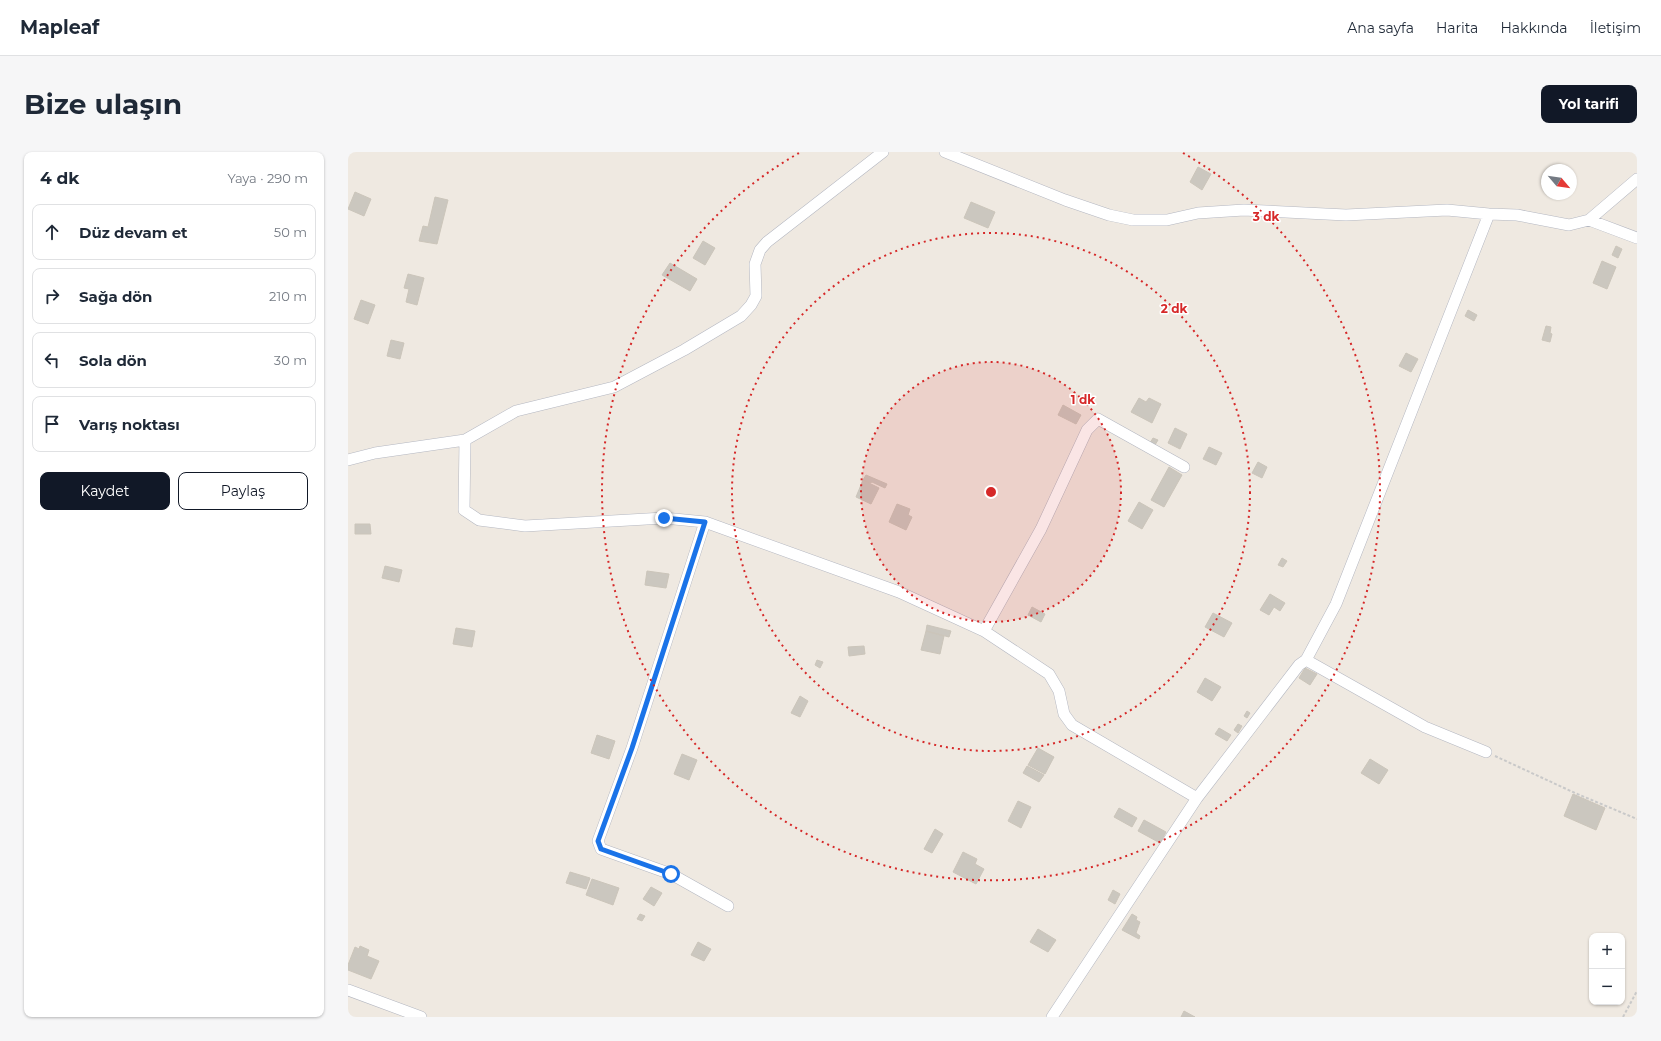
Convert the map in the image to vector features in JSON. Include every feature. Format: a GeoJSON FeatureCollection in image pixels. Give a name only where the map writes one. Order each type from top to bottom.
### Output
{"type":"FeatureCollection","features":[{"type":"Feature","properties":{"kind":"street"},"geometry":{"type":"LineString","coordinates":[[348,460],[375,453],[465,440],[516,411],[614,387],[684,350],[741,316],[751,306],[756,296],[755,264],[760,250],[767,242],[883,152]]}},
{"type":"Feature","properties":{"kind":"street"},"geometry":{"type":"LineString","coordinates":[[945,152],[1065,200],[1109,215],[1133,220],[1167,220],[1198,213],[1244,210],[1346,215],[1447,210],[1517,215],[1569,225],[1589,220],[1637,178]]}},
{"type":"Feature","properties":{"kind":"street"},"geometry":{"type":"LineString","coordinates":[[1052,1017],[1197,798],[1299,665],[1306,660],[1336,604],[1489,214]]}},
{"type":"Feature","properties":{"kind":"street"},"geometry":{"type":"LineString","coordinates":[[1589,220],[1637,238]]}},
{"type":"Feature","properties":{"kind":"street"},"geometry":{"type":"LineString","coordinates":[[984,631],[1041,529],[1087,430],[1098,419],[1184,467]]}},
{"type":"Feature","properties":{"kind":"street"},"geometry":{"type":"LineString","coordinates":[[465,440],[464,510],[479,520],[525,526],[664,518],[705,522],[899,592],[984,631],[1049,674],[1059,691],[1064,714],[1072,725],[1197,798]]}},
{"type":"Feature","properties":{"kind":"street"},"geometry":{"type":"LineString","coordinates":[[705,522],[632,748],[598,841],[601,849],[671,874],[728,906]]}},
{"type":"Feature","properties":{"kind":"street"},"geometry":{"type":"LineString","coordinates":[[1306,660],[1426,727],[1486,752]]}},
{"type":"Feature","properties":{"kind":"street"},"geometry":{"type":"LineString","coordinates":[[348,990],[422,1017]]}},
{"type":"Feature","properties":{"kind":"path"},"geometry":{"type":"LineString","coordinates":[[1486,752],[1575,793],[1637,819]]}},
{"type":"Feature","properties":{"kind":"path"},"geometry":{"type":"LineString","coordinates":[[1623,1017],[1637,991]]}},
{"type":"Feature","properties":{"kind":"building"},"geometry":{"type":"Polygon","coordinates":[[[1198,167],[1211,174],[1202,190],[1190,182],[1198,167]]]}},
{"type":"Feature","properties":{"kind":"building"},"geometry":{"type":"Polygon","coordinates":[[[355,192],[371,199],[364,216],[348,209],[355,192]]]}},
{"type":"Feature","properties":{"kind":"building"},"geometry":{"type":"Polygon","coordinates":[[[435,197],[448,200],[437,244],[419,241],[423,226],[428,227],[435,197]]]}},
{"type":"Feature","properties":{"kind":"building"},"geometry":{"type":"Polygon","coordinates":[[[971,202],[995,212],[988,228],[964,218],[971,202]]]}},
{"type":"Feature","properties":{"kind":"building"},"geometry":{"type":"Polygon","coordinates":[[[703,241],[715,248],[705,265],[693,258],[703,241]]]}},
{"type":"Feature","properties":{"kind":"building"},"geometry":{"type":"Polygon","coordinates":[[[1616,246],[1622,249],[1618,258],[1612,255],[1616,246]]]}},
{"type":"Feature","properties":{"kind":"building"},"geometry":{"type":"Polygon","coordinates":[[[1602,261],[1616,267],[1607,289],[1593,283],[1602,261]]]}},
{"type":"Feature","properties":{"kind":"building"},"geometry":{"type":"Polygon","coordinates":[[[670,263],[697,279],[690,291],[662,275],[670,263]]]}},
{"type":"Feature","properties":{"kind":"building"},"geometry":{"type":"Polygon","coordinates":[[[408,274],[424,278],[417,305],[406,302],[409,289],[404,288],[408,274]]]}},
{"type":"Feature","properties":{"kind":"building"},"geometry":{"type":"Polygon","coordinates":[[[361,300],[375,305],[368,324],[354,319],[361,300]]]}},
{"type":"Feature","properties":{"kind":"building"},"geometry":{"type":"Polygon","coordinates":[[[1468,310],[1477,315],[1474,321],[1465,316],[1468,310]]]}},
{"type":"Feature","properties":{"kind":"building"},"geometry":{"type":"Polygon","coordinates":[[[1546,326],[1551,327],[1550,333],[1552,334],[1550,342],[1542,340],[1546,326]]]}},
{"type":"Feature","properties":{"kind":"building"},"geometry":{"type":"Polygon","coordinates":[[[391,340],[404,343],[400,359],[387,356],[391,340]]]}},
{"type":"Feature","properties":{"kind":"building"},"geometry":{"type":"Polygon","coordinates":[[[1406,353],[1418,359],[1411,372],[1399,366],[1406,353]]]}},
{"type":"Feature","properties":{"kind":"building"},"geometry":{"type":"Polygon","coordinates":[[[1139,398],[1146,402],[1149,398],[1161,404],[1152,423],[1131,412],[1139,398]]]}},
{"type":"Feature","properties":{"kind":"building"},"geometry":{"type":"Polygon","coordinates":[[[1063,405],[1081,415],[1076,424],[1058,415],[1063,405]]]}},
{"type":"Feature","properties":{"kind":"building"},"geometry":{"type":"Polygon","coordinates":[[[1175,428],[1187,434],[1180,449],[1168,443],[1175,428]]]}},
{"type":"Feature","properties":{"kind":"building"},"geometry":{"type":"Polygon","coordinates":[[[1153,438],[1158,440],[1155,445],[1150,443],[1153,438]]]}},
{"type":"Feature","properties":{"kind":"building"},"geometry":{"type":"Polygon","coordinates":[[[1209,447],[1222,453],[1216,465],[1203,459],[1209,447]]]}},
{"type":"Feature","properties":{"kind":"building"},"geometry":{"type":"Polygon","coordinates":[[[1258,462],[1267,467],[1262,478],[1252,473],[1258,462]]]}},
{"type":"Feature","properties":{"kind":"building"},"geometry":{"type":"Polygon","coordinates":[[[1169,467],[1182,475],[1164,507],[1151,500],[1169,467]]]}},
{"type":"Feature","properties":{"kind":"building"},"geometry":{"type":"Polygon","coordinates":[[[866,475],[887,484],[885,488],[863,480],[866,475]]]}},
{"type":"Feature","properties":{"kind":"building"},"geometry":{"type":"Polygon","coordinates":[[[863,480],[879,488],[871,504],[856,497],[863,480]]]}},
{"type":"Feature","properties":{"kind":"building"},"geometry":{"type":"Polygon","coordinates":[[[1139,502],[1153,510],[1142,529],[1128,521],[1139,502]]]}},
{"type":"Feature","properties":{"kind":"building"},"geometry":{"type":"Polygon","coordinates":[[[897,504],[910,509],[908,515],[912,517],[906,530],[889,522],[897,504]]]}},
{"type":"Feature","properties":{"kind":"building"},"geometry":{"type":"Polygon","coordinates":[[[355,524],[370,524],[371,534],[355,534],[355,524]]]}},
{"type":"Feature","properties":{"kind":"building"},"geometry":{"type":"Polygon","coordinates":[[[1282,558],[1287,561],[1283,567],[1278,565],[1282,558]]]}},
{"type":"Feature","properties":{"kind":"building"},"geometry":{"type":"Polygon","coordinates":[[[385,566],[402,570],[399,582],[382,578],[385,566]]]}},
{"type":"Feature","properties":{"kind":"building"},"geometry":{"type":"Polygon","coordinates":[[[647,571],[669,574],[666,588],[645,585],[647,571]]]}},
{"type":"Feature","properties":{"kind":"building"},"geometry":{"type":"Polygon","coordinates":[[[1270,594],[1285,603],[1280,611],[1274,607],[1269,615],[1260,610],[1270,594]]]}},
{"type":"Feature","properties":{"kind":"building"},"geometry":{"type":"Polygon","coordinates":[[[1032,607],[1045,614],[1041,622],[1028,615],[1032,607]]]}},
{"type":"Feature","properties":{"kind":"building"},"geometry":{"type":"Polygon","coordinates":[[[1213,613],[1232,623],[1224,637],[1205,627],[1213,613]]]}},
{"type":"Feature","properties":{"kind":"building"},"geometry":{"type":"Polygon","coordinates":[[[927,625],[951,631],[949,637],[926,631],[927,625]]]}},
{"type":"Feature","properties":{"kind":"building"},"geometry":{"type":"Polygon","coordinates":[[[456,628],[475,631],[472,647],[453,644],[456,628]]]}},
{"type":"Feature","properties":{"kind":"building"},"geometry":{"type":"Polygon","coordinates":[[[926,631],[944,636],[940,654],[921,650],[926,631]]]}},
{"type":"Feature","properties":{"kind":"building"},"geometry":{"type":"Polygon","coordinates":[[[864,646],[865,654],[849,656],[848,647],[864,646]]]}},
{"type":"Feature","properties":{"kind":"building"},"geometry":{"type":"Polygon","coordinates":[[[817,660],[823,662],[820,668],[815,665],[817,660]]]}},
{"type":"Feature","properties":{"kind":"building"},"geometry":{"type":"Polygon","coordinates":[[[1305,668],[1317,674],[1310,685],[1299,678],[1305,668]]]}},
{"type":"Feature","properties":{"kind":"building"},"geometry":{"type":"Polygon","coordinates":[[[1205,678],[1221,687],[1212,701],[1197,692],[1205,678]]]}},
{"type":"Feature","properties":{"kind":"building"},"geometry":{"type":"Polygon","coordinates":[[[800,696],[808,701],[800,717],[791,713],[800,696]]]}},
{"type":"Feature","properties":{"kind":"building"},"geometry":{"type":"Polygon","coordinates":[[[1247,711],[1250,713],[1247,718],[1244,716],[1247,711]]]}},
{"type":"Feature","properties":{"kind":"building"},"geometry":{"type":"Polygon","coordinates":[[[1238,724],[1242,726],[1238,733],[1234,730],[1238,724]]]}},
{"type":"Feature","properties":{"kind":"building"},"geometry":{"type":"Polygon","coordinates":[[[1219,728],[1231,735],[1227,741],[1215,734],[1219,728]]]}},
{"type":"Feature","properties":{"kind":"building"},"geometry":{"type":"Polygon","coordinates":[[[597,735],[615,741],[609,759],[591,753],[597,735]]]}},
{"type":"Feature","properties":{"kind":"building"},"geometry":{"type":"Polygon","coordinates":[[[1038,748],[1054,757],[1045,774],[1028,765],[1038,748]]]}},
{"type":"Feature","properties":{"kind":"building"},"geometry":{"type":"Polygon","coordinates":[[[682,754],[697,760],[689,780],[674,774],[682,754]]]}},
{"type":"Feature","properties":{"kind":"building"},"geometry":{"type":"Polygon","coordinates":[[[1370,759],[1388,770],[1379,784],[1361,773],[1370,759]]]}},
{"type":"Feature","properties":{"kind":"building"},"geometry":{"type":"Polygon","coordinates":[[[1027,766],[1044,775],[1039,782],[1023,773],[1027,766]]]}},
{"type":"Feature","properties":{"kind":"building"},"geometry":{"type":"Polygon","coordinates":[[[1573,794],[1605,808],[1596,830],[1564,816],[1573,794]]]}},
{"type":"Feature","properties":{"kind":"building"},"geometry":{"type":"Polygon","coordinates":[[[1018,801],[1031,807],[1021,828],[1008,821],[1018,801]]]}},
{"type":"Feature","properties":{"kind":"building"},"geometry":{"type":"Polygon","coordinates":[[[1119,808],[1137,818],[1132,827],[1114,817],[1119,808]]]}},
{"type":"Feature","properties":{"kind":"building"},"geometry":{"type":"Polygon","coordinates":[[[1144,820],[1166,832],[1160,843],[1138,831],[1144,820]]]}},
{"type":"Feature","properties":{"kind":"building"},"geometry":{"type":"Polygon","coordinates":[[[935,829],[943,834],[932,853],[924,849],[935,829]]]}},
{"type":"Feature","properties":{"kind":"building"},"geometry":{"type":"Polygon","coordinates":[[[963,852],[977,859],[975,864],[984,869],[976,884],[953,872],[963,852]]]}},
{"type":"Feature","properties":{"kind":"building"},"geometry":{"type":"Polygon","coordinates":[[[570,872],[590,878],[586,889],[566,883],[570,872]]]}},
{"type":"Feature","properties":{"kind":"building"},"geometry":{"type":"Polygon","coordinates":[[[592,879],[619,888],[613,905],[586,895],[592,879]]]}},
{"type":"Feature","properties":{"kind":"building"},"geometry":{"type":"Polygon","coordinates":[[[651,887],[662,893],[654,906],[643,899],[651,887]]]}},
{"type":"Feature","properties":{"kind":"building"},"geometry":{"type":"Polygon","coordinates":[[[1113,890],[1120,894],[1115,904],[1108,900],[1113,890]]]}},
{"type":"Feature","properties":{"kind":"building"},"geometry":{"type":"Polygon","coordinates":[[[640,914],[645,916],[642,921],[637,919],[640,914]]]}},
{"type":"Feature","properties":{"kind":"building"},"geometry":{"type":"Polygon","coordinates":[[[1132,914],[1137,917],[1136,920],[1140,922],[1136,933],[1140,936],[1139,939],[1122,930],[1132,914]]]}},
{"type":"Feature","properties":{"kind":"building"},"geometry":{"type":"Polygon","coordinates":[[[1038,929],[1056,940],[1048,952],[1030,942],[1038,929]]]}},
{"type":"Feature","properties":{"kind":"building"},"geometry":{"type":"Polygon","coordinates":[[[698,942],[711,949],[704,961],[691,955],[698,942]]]}},
{"type":"Feature","properties":{"kind":"building"},"geometry":{"type":"Polygon","coordinates":[[[360,946],[369,950],[367,956],[379,961],[371,979],[348,970],[348,965],[355,947],[359,949],[360,946]]]}},
{"type":"Feature","properties":{"kind":"building"},"geometry":{"type":"Polygon","coordinates":[[[1184,1011],[1195,1017],[1181,1017],[1184,1011]]]}},
{"type":"Feature","properties":{"kind":"route"},"geometry":{"type":"LineString","coordinates":[[664,518],[705,522],[636,731],[632,748],[598,841],[601,849],[671,874]]}}]}
